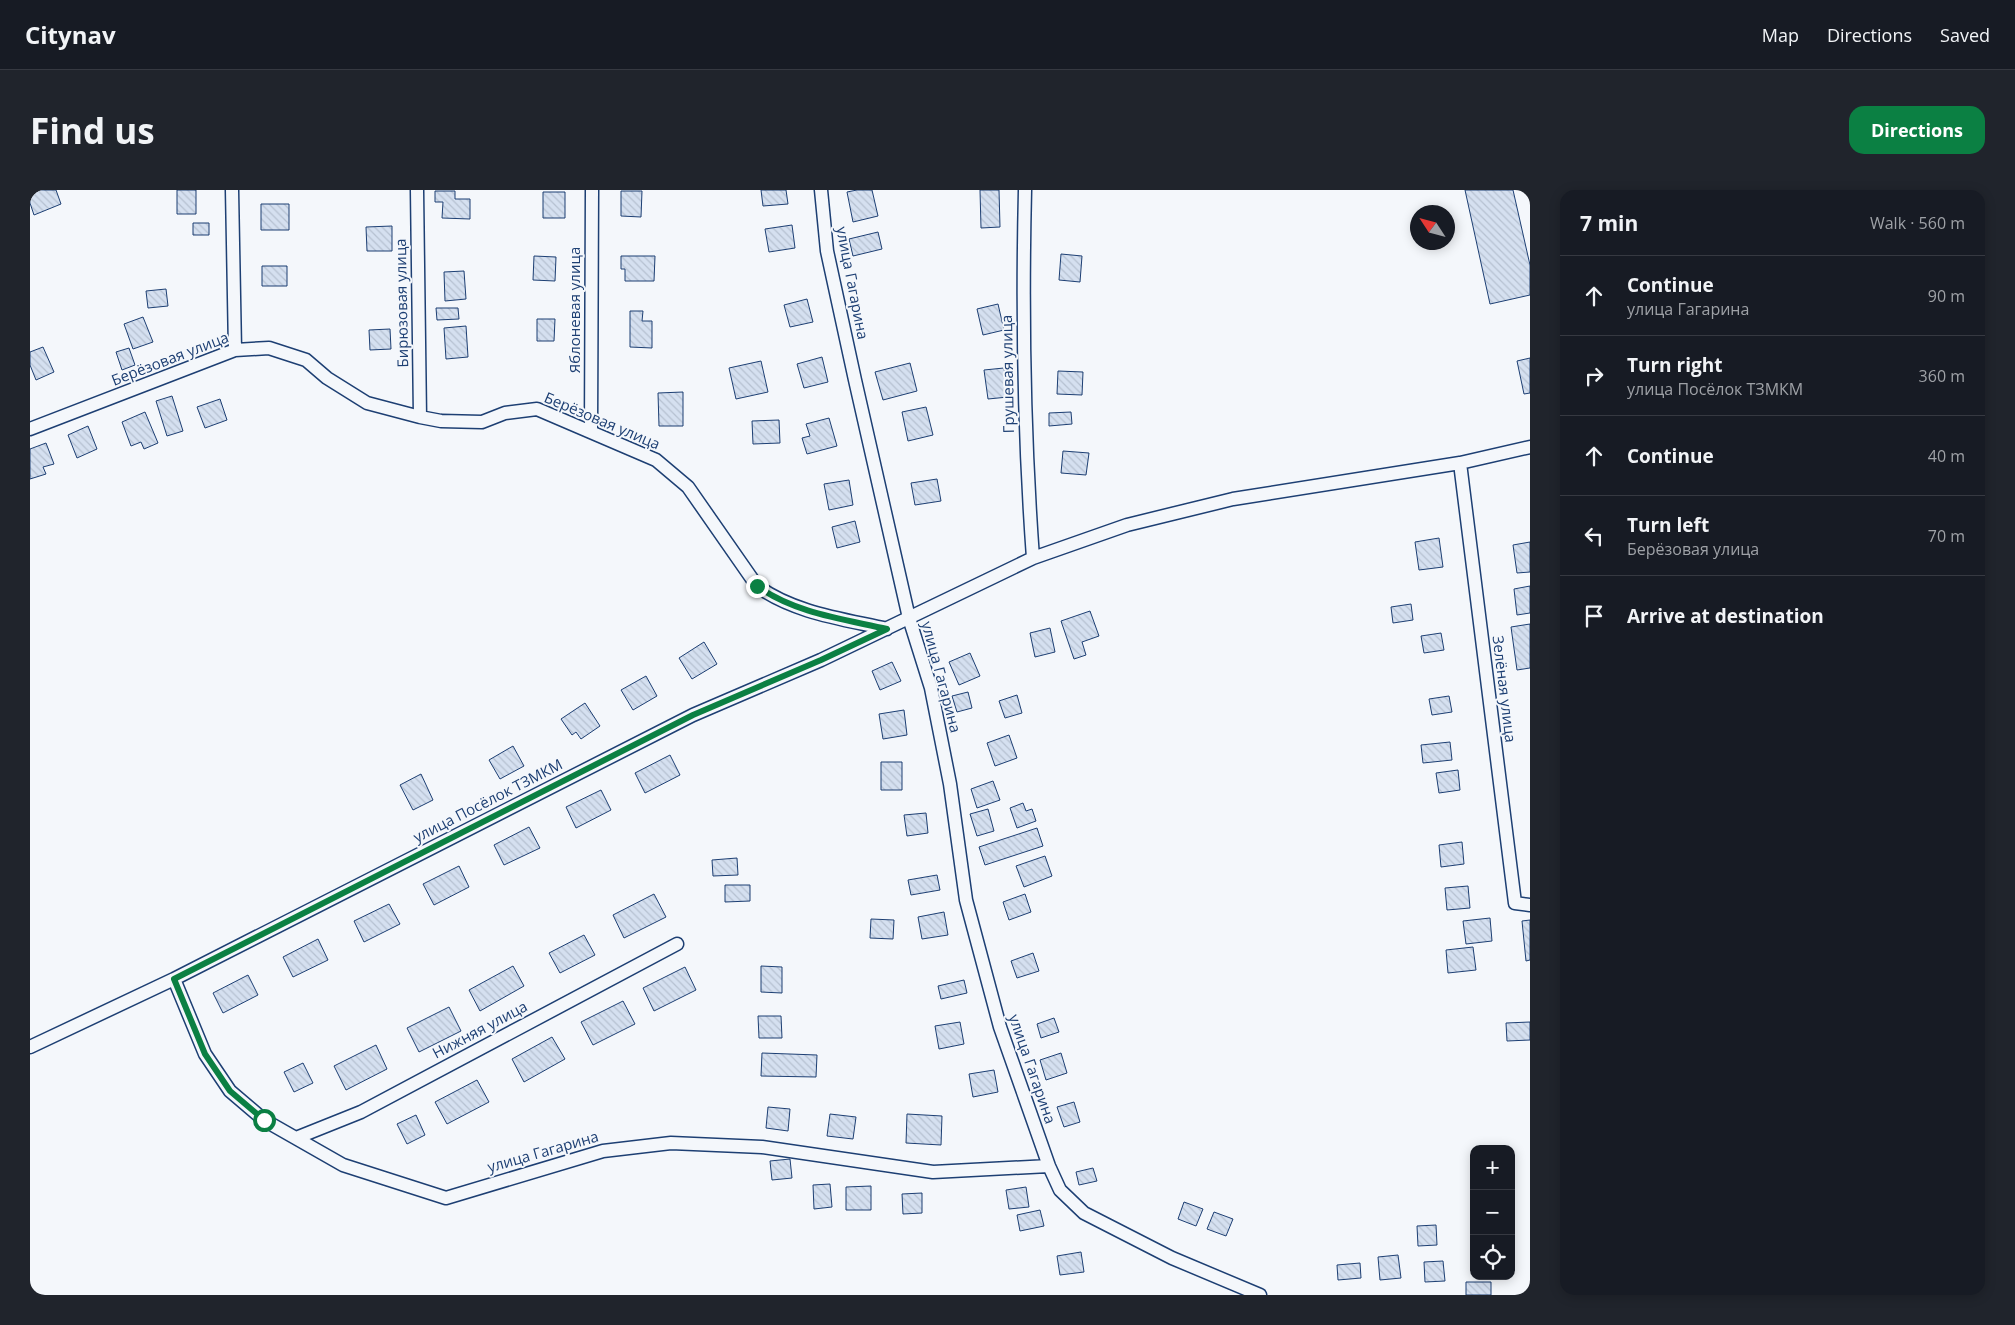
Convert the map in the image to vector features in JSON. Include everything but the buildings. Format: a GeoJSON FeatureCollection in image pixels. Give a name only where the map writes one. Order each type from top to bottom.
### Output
{"type":"FeatureCollection","features":[{"type":"Feature","properties":{"kind":"street"},"geometry":{"type":"LineString","coordinates":[[232,190],[235,350]]}},
{"type":"Feature","properties":{"kind":"street","name":"Бирюзовая улица"},"geometry":{"type":"LineString","coordinates":[[417,190],[420,416]]}},
{"type":"Feature","properties":{"kind":"street","name":"Яблоневая улица"},"geometry":{"type":"LineString","coordinates":[[591,431],[592,190]]}},
{"type":"Feature","properties":{"kind":"street","name":"улица Гагарина"},"geometry":{"type":"LineString","coordinates":[[821,190],[827,251],[854,380],[909,618],[931,688],[950,784],[966,900],[1000,1027],[1049,1166],[1060,1190],[1084,1213],[1172,1258],[1260,1295]]}},
{"type":"Feature","properties":{"kind":"street","name":"Грушевая улица"},"geometry":{"type":"LineString","coordinates":[[1024,190],[1023,325],[1027,469],[1033,558]]}},
{"type":"Feature","properties":{"kind":"street","name":"Берёзовая улица"},"geometry":{"type":"LineString","coordinates":[[30,430],[235,350],[269,348],[306,360],[328,378],[367,403],[441,421],[482,422],[504,413],[538,409],[656,460],[688,487],[757,586],[771,596],[802,609],[887,629]]}},
{"type":"Feature","properties":{"kind":"street","name":"улица Посёлок ТЗМКМ"},"geometry":{"type":"LineString","coordinates":[[30,1047],[174,979],[693,715],[821,660],[1033,558],[1127,524],[1233,499],[1460,463],[1530,447]]}},
{"type":"Feature","properties":{"kind":"street","name":"Зелёная улица"},"geometry":{"type":"LineString","coordinates":[[1460,463],[1515,903],[1530,906]]}},
{"type":"Feature","properties":{"kind":"street","name":"Нижняя улица"},"geometry":{"type":"LineString","coordinates":[[296,1138],[361,1112],[677,944]]}},
{"type":"Feature","properties":{"kind":"street","name":"улица Гагарина"},"geometry":{"type":"LineString","coordinates":[[174,979],[205,1054],[230,1091],[264,1120],[343,1165],[446,1198],[603,1151],[671,1143],[762,1147],[933,1172],[1049,1166]]}},
{"type":"Feature","properties":{"kind":"route"},"geometry":{"type":"LineString","coordinates":[[264,1120],[230,1091],[205,1054],[174,979],[693,715],[821,660],[887,629],[802,609],[771,596],[757,586]]}}]}
